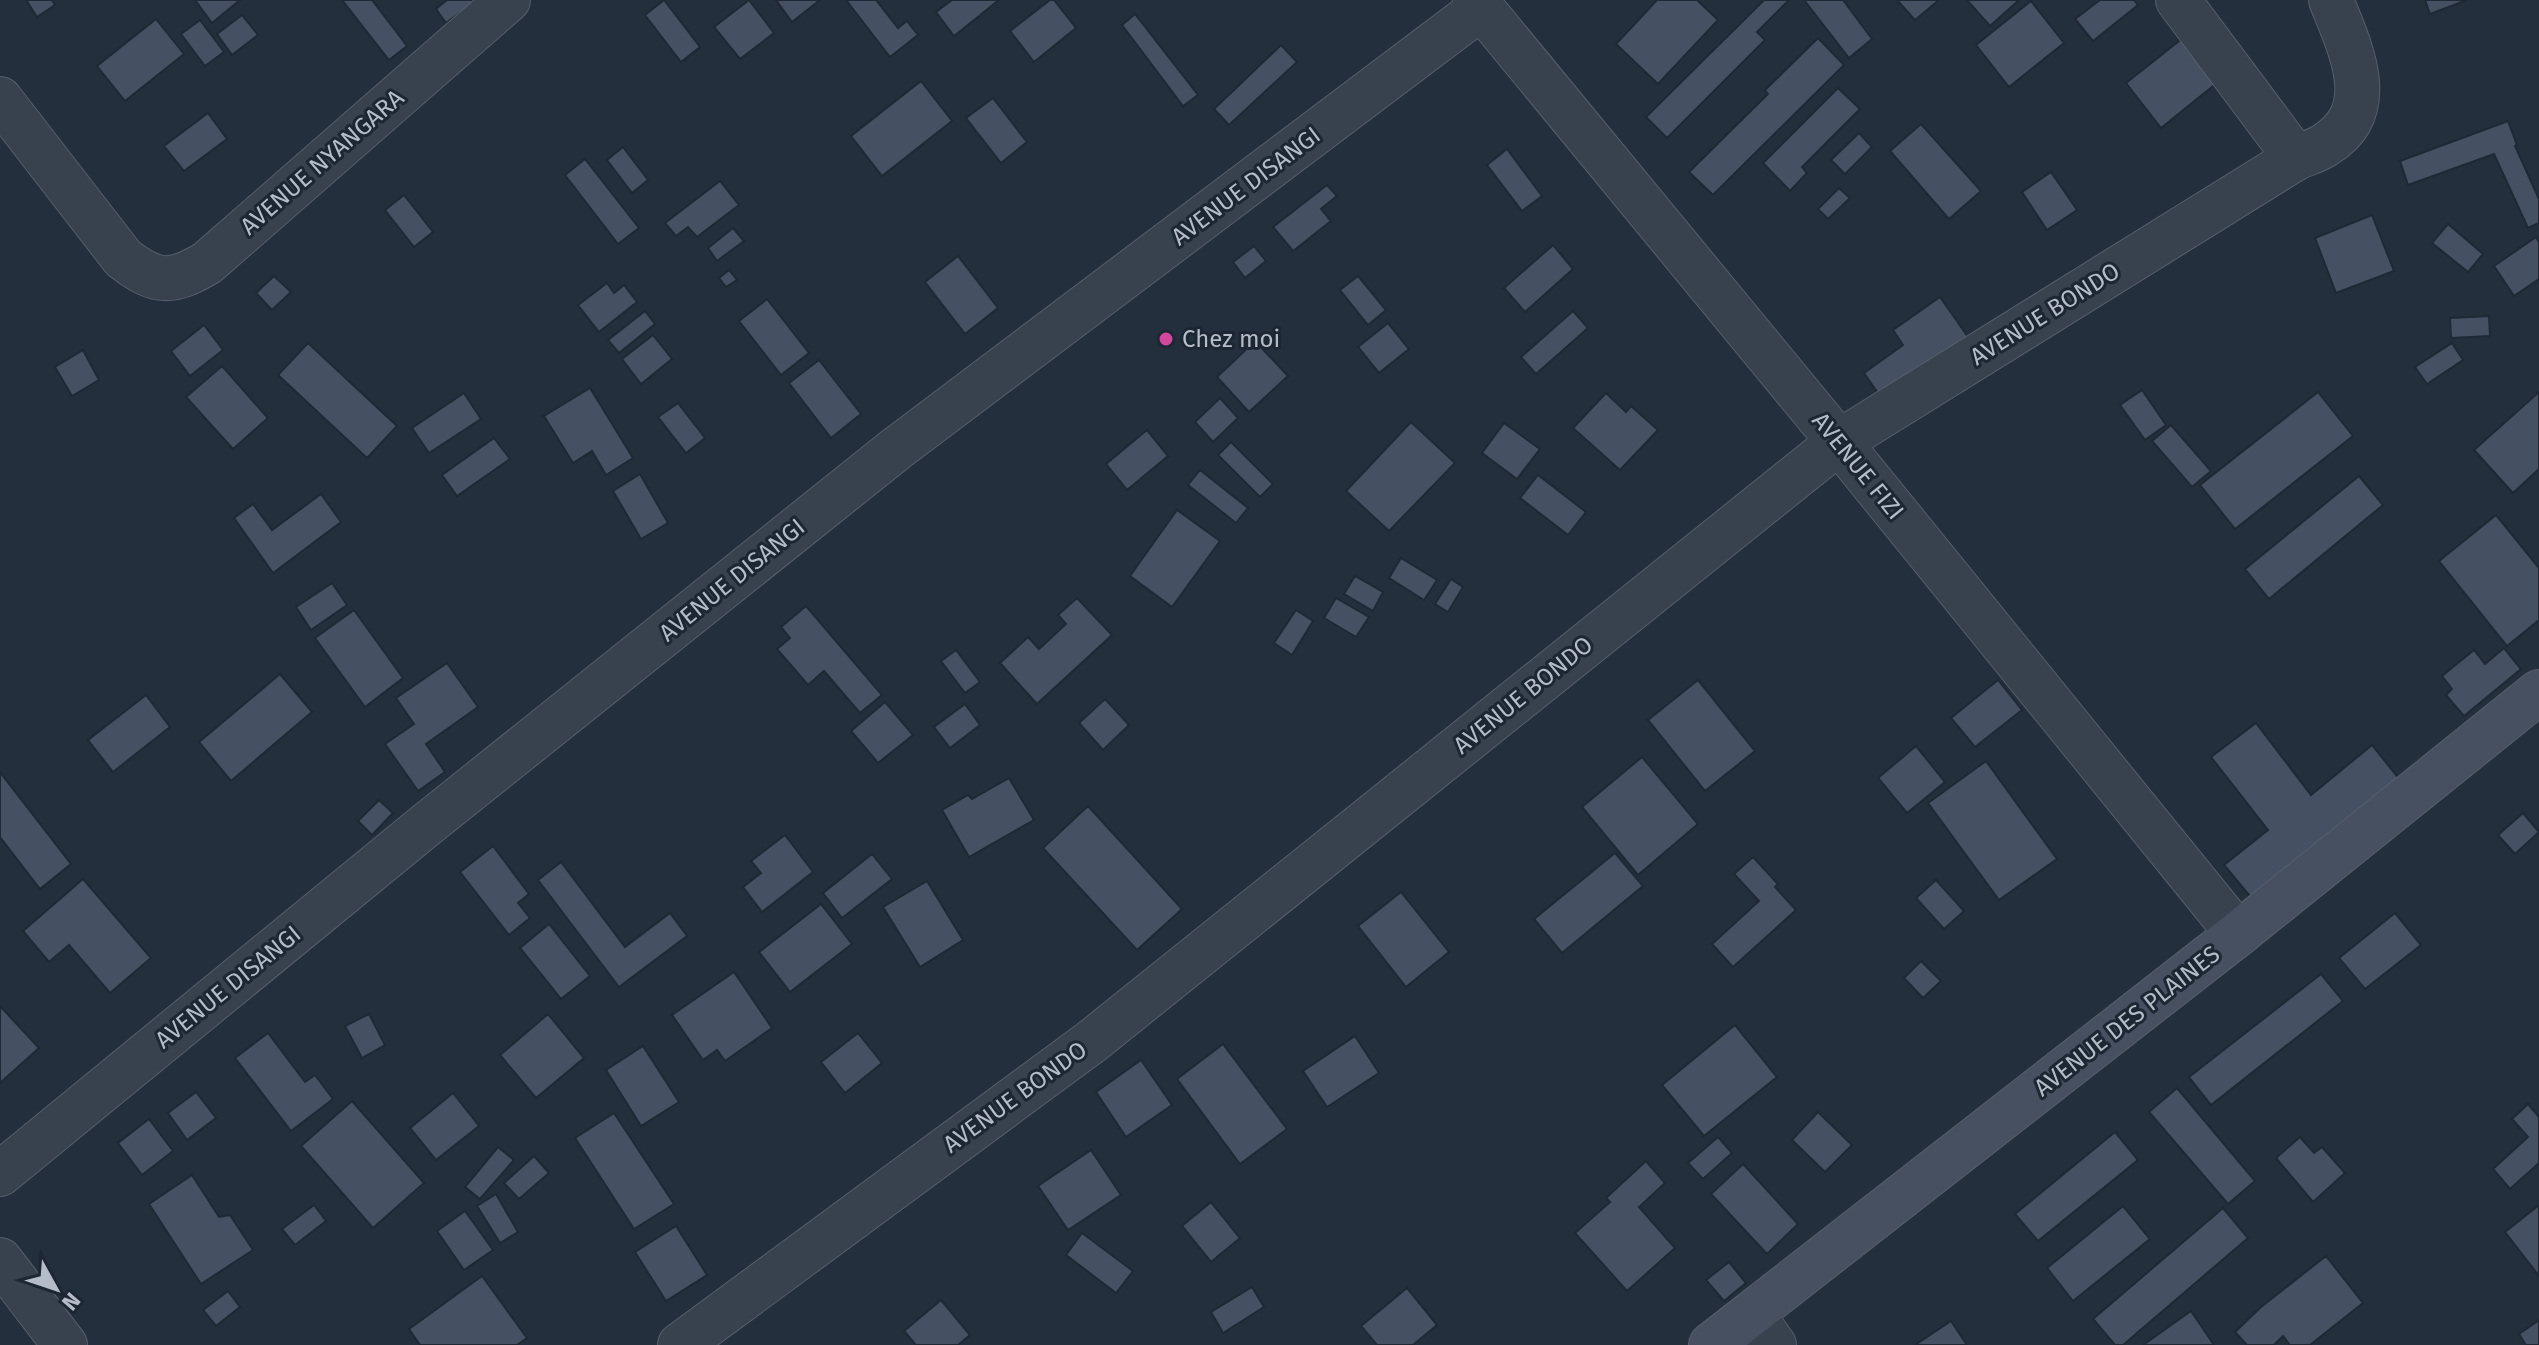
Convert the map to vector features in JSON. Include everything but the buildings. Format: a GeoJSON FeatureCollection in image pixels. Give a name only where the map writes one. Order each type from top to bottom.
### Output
{"type":"FeatureCollection","features":[{"type":"Feature","properties":{"kind":"street","name":"AVENUE NYANGARA"},"geometry":{"type":"LineString","coordinates":[[0,99],[123,258],[141,272],[156,278],[173,279],[207,263],[508,0]]}},
{"type":"Feature","properties":{"kind":"street"},"geometry":{"type":"LineString","coordinates":[[2178,0],[2296,158]]}},
{"type":"Feature","properties":{"kind":"street","name":"AVENUE BONDO"},"geometry":{"type":"LineString","coordinates":[[680,1345],[1091,1042],[1839,442],[2296,158],[2325,145],[2344,129],[2355,113],[2358,94],[2355,68],[2331,0]]}},
{"type":"Feature","properties":{"kind":"street","name":"AVENUE FIZI"},"geometry":{"type":"LineString","coordinates":[[1478,4],[2238,934]]}},
{"type":"Feature","properties":{"kind":"street","name":"AVENUE DISANGI"},"geometry":{"type":"LineString","coordinates":[[0,1174],[426,825],[896,449],[1478,4]]}},
{"type":"Feature","properties":{"kind":"street","name":"AVENUE DES PLAINES"},"geometry":{"type":"LineString","coordinates":[[1711,1345],[1763,1329],[2238,934],[2539,692]]}},
{"type":"Feature","properties":{"kind":"street"},"geometry":{"type":"LineString","coordinates":[[0,1260],[65,1345]]}},
{"type":"Feature","properties":{"kind":"place","name":"Chez moi"},"geometry":{"type":"Point","coordinates":[1166,339]}}]}
